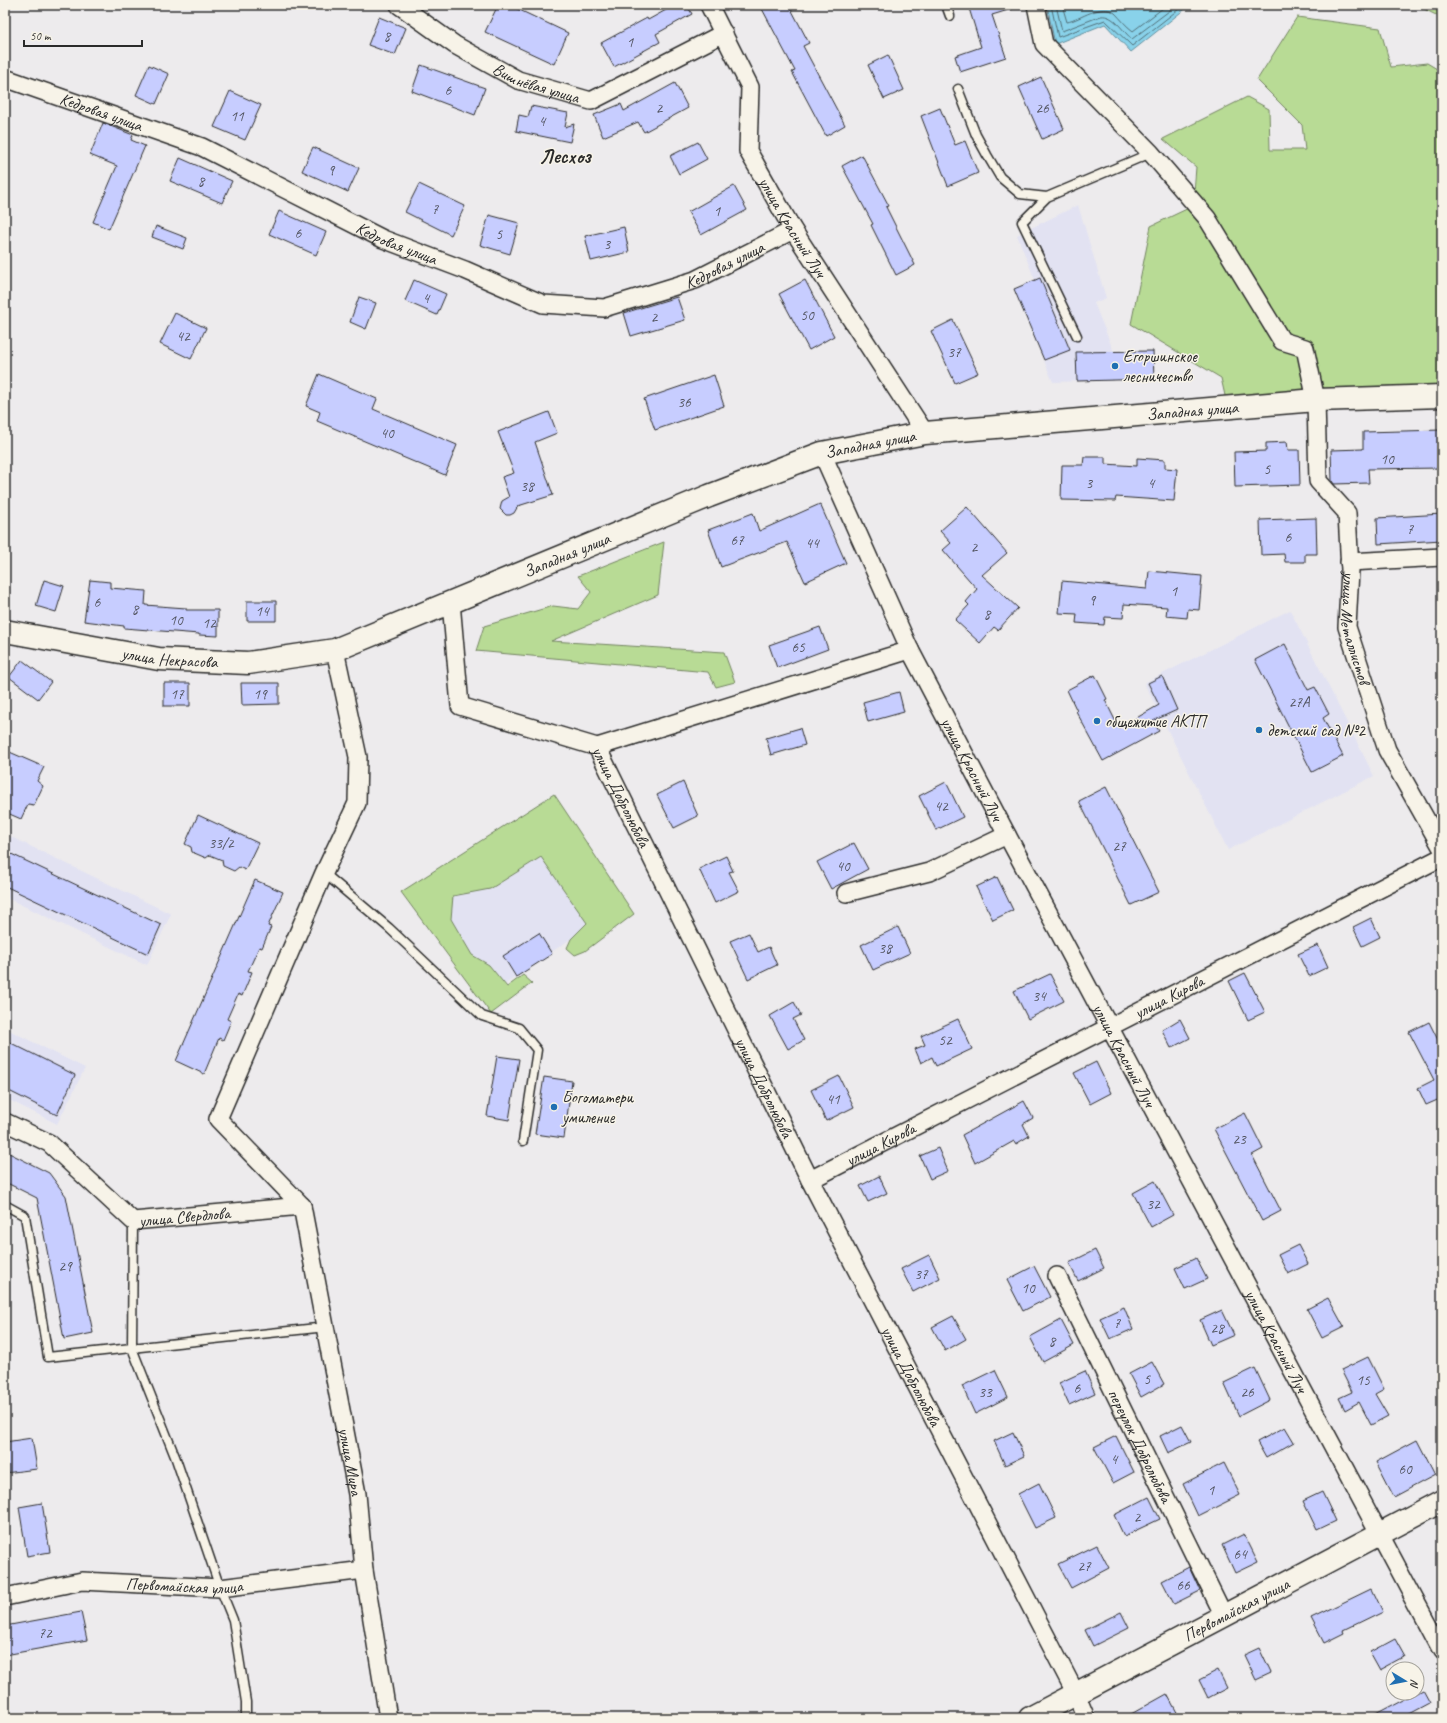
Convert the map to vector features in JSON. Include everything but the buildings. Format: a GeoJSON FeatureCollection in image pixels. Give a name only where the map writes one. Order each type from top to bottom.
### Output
{"type":"FeatureCollection","features":[{"type":"Feature","properties":{"kind":"street","name":"Вишнёвая улица"},"geometry":{"type":"LineString","coordinates":[[399,5],[455,45],[518,80],[591,101],[724,33]]}},
{"type":"Feature","properties":{"kind":"street","name":"улица Красный Луч"},"geometry":{"type":"LineString","coordinates":[[709,5],[750,87],[748,151],[793,230],[925,433]]}},
{"type":"Feature","properties":{"kind":"street"},"geometry":{"type":"LineString","coordinates":[[1036,5],[1044,44],[1151,153]]}},
{"type":"Feature","properties":{"kind":"street","name":"Кедровая улица"},"geometry":{"type":"LineString","coordinates":[[5,78],[202,147],[383,239],[465,270],[544,304],[604,308],[695,280],[793,230]]}},
{"type":"Feature","properties":{"kind":"street","name":"улица Металлистов"},"geometry":{"type":"LineString","coordinates":[[1151,153],[1207,218],[1282,341],[1305,348],[1316,400],[1318,481],[1347,513],[1350,562],[1347,627],[1387,750],[1442,848]]}},
{"type":"Feature","properties":{"kind":"street","name":"Западная улица"},"geometry":{"type":"LineString","coordinates":[[335,650],[709,496],[822,453],[925,433],[1316,400],[1442,396]]}},
{"type":"Feature","properties":{"kind":"street","name":"улица Красный Луч"},"geometry":{"type":"LineString","coordinates":[[822,453],[910,650],[1442,1651]]}},
{"type":"Feature","properties":{"kind":"street"},"geometry":{"type":"LineString","coordinates":[[1350,562],[1442,557]]}},
{"type":"Feature","properties":{"kind":"street"},"geometry":{"type":"LineString","coordinates":[[451,602],[460,706],[597,746]]}},
{"type":"Feature","properties":{"kind":"street","name":"улица Некрасова"},"geometry":{"type":"LineString","coordinates":[[5,631],[159,659],[248,663],[335,650]]}},
{"type":"Feature","properties":{"kind":"street"},"geometry":{"type":"LineString","coordinates":[[302,1206],[218,1119],[324,873],[357,803],[358,757],[335,650]]}},
{"type":"Feature","properties":{"kind":"street","name":"улица Добролюбова"},"geometry":{"type":"LineString","coordinates":[[910,650],[597,746],[810,1180],[1076,1694],[1086,1718]]}},
{"type":"Feature","properties":{"kind":"street"},"geometry":{"type":"LineString","coordinates":[[846,893],[929,872],[1007,835]]}},
{"type":"Feature","properties":{"kind":"street","name":"улица Кирова"},"geometry":{"type":"LineString","coordinates":[[810,1180],[1442,856]]}},
{"type":"Feature","properties":{"kind":"street","name":"улица Свердлова"},"geometry":{"type":"LineString","coordinates":[[5,1122],[49,1143],[133,1220],[302,1206]]}},
{"type":"Feature","properties":{"kind":"street","name":"улица Мира"},"geometry":{"type":"LineString","coordinates":[[302,1206],[357,1494],[364,1570],[388,1718]]}},
{"type":"Feature","properties":{"kind":"street","name":"переулок Добролюбова"},"geometry":{"type":"LineString","coordinates":[[1057,1276],[1224,1616]]}},
{"type":"Feature","properties":{"kind":"street","name":"Первомайская улица"},"geometry":{"type":"LineString","coordinates":[[1030,1718],[1442,1501]]}},
{"type":"Feature","properties":{"kind":"street","name":"Первомайская улица"},"geometry":{"type":"LineString","coordinates":[[5,1597],[82,1581],[220,1588],[364,1570]]}},
{"type":"Feature","properties":{"kind":"lane"},"geometry":{"type":"LineString","coordinates":[[946,5],[950,16]]}},
{"type":"Feature","properties":{"kind":"lane"},"geometry":{"type":"LineString","coordinates":[[958,89],[976,135],[1000,177],[1020,194],[1047,197]]}},
{"type":"Feature","properties":{"kind":"lane"},"geometry":{"type":"LineString","coordinates":[[1077,336],[1022,222],[1047,197],[1151,153]]}},
{"type":"Feature","properties":{"kind":"lane"},"geometry":{"type":"LineString","coordinates":[[324,873],[389,928],[482,1016],[519,1028],[537,1050],[523,1142]]}},
{"type":"Feature","properties":{"kind":"lane"},"geometry":{"type":"LineString","coordinates":[[5,1205],[25,1216],[48,1357],[326,1326]]}},
{"type":"Feature","properties":{"kind":"lane"},"geometry":{"type":"LineString","coordinates":[[133,1220],[132,1348],[176,1459],[220,1588],[233,1620],[246,1702],[246,1718]]}},
{"type":"Feature","properties":{"kind":"shaded area","name":"Егоршинское лесничество"},"geometry":{"type":"Polygon","coordinates":[[[1078,205],[1106,298],[1094,303],[1114,352],[1153,351],[1154,379],[1053,382],[1014,289],[1035,280],[1017,235],[1078,205]]]}},
{"type":"Feature","properties":{"kind":"shaded area","name":"детский сад №2"},"geometry":{"type":"Polygon","coordinates":[[[1290,610],[1374,776],[1228,850],[1144,683],[1290,610]]]}},
{"type":"Feature","properties":{"kind":"shaded area"},"geometry":{"type":"Polygon","coordinates":[[[546,830],[605,915],[494,992],[435,907],[546,830]]]}},
{"type":"Feature","properties":{"kind":"shaded area"},"geometry":{"type":"Polygon","coordinates":[[[5,834],[171,914],[147,965],[5,897],[5,834]]]}},
{"type":"Feature","properties":{"kind":"shaded area"},"geometry":{"type":"Polygon","coordinates":[[[5,1028],[85,1068],[57,1124],[5,1098],[5,1028]]]}},
{"type":"Feature","properties":{"kind":"green space"},"geometry":{"type":"Polygon","coordinates":[[[1416,5],[1442,5],[1442,18],[1416,5]]]}},
{"type":"Feature","properties":{"kind":"green space"},"geometry":{"type":"Polygon","coordinates":[[[1297,17],[1380,28],[1391,67],[1427,63],[1442,72],[1442,386],[1226,400],[1221,378],[1131,324],[1151,226],[1193,206],[1196,167],[1163,139],[1247,97],[1269,109],[1270,150],[1305,150],[1302,125],[1257,80],[1297,17]]]}},
{"type":"Feature","properties":{"kind":"green space"},"geometry":{"type":"Polygon","coordinates":[[[664,542],[658,595],[551,641],[724,652],[735,682],[716,687],[708,672],[476,651],[484,626],[553,606],[578,609],[591,592],[578,576],[664,542]]]}},
{"type":"Feature","properties":{"kind":"green space"},"geometry":{"type":"Polygon","coordinates":[[[554,794],[634,914],[585,951],[575,955],[567,948],[571,939],[587,923],[541,857],[490,889],[453,896],[451,919],[472,955],[489,965],[507,987],[523,975],[532,983],[491,1014],[401,892],[554,794]]]}},
{"type":"Feature","properties":{"kind":"water"},"geometry":{"type":"Polygon","coordinates":[[[1047,5],[1190,5],[1131,52],[1105,24],[1055,44],[1047,5]]]}},
{"type":"Feature","properties":{"kind":"place","name":"Егоршинское лесничество"},"geometry":{"type":"Point","coordinates":[1115,366]}},
{"type":"Feature","properties":{"kind":"place","name":"общежитие АКТП"},"geometry":{"type":"Point","coordinates":[1097,721]}},
{"type":"Feature","properties":{"kind":"place","name":"детский сад №2"},"geometry":{"type":"Point","coordinates":[1259,730]}},
{"type":"Feature","properties":{"kind":"place","name":"Богоматери умиление"},"geometry":{"type":"Point","coordinates":[554,1107]}},
{"type":"Feature","properties":{"kind":"district","name":"Лесхоз"},"geometry":{"type":"Point","coordinates":[565,156]}}]}
